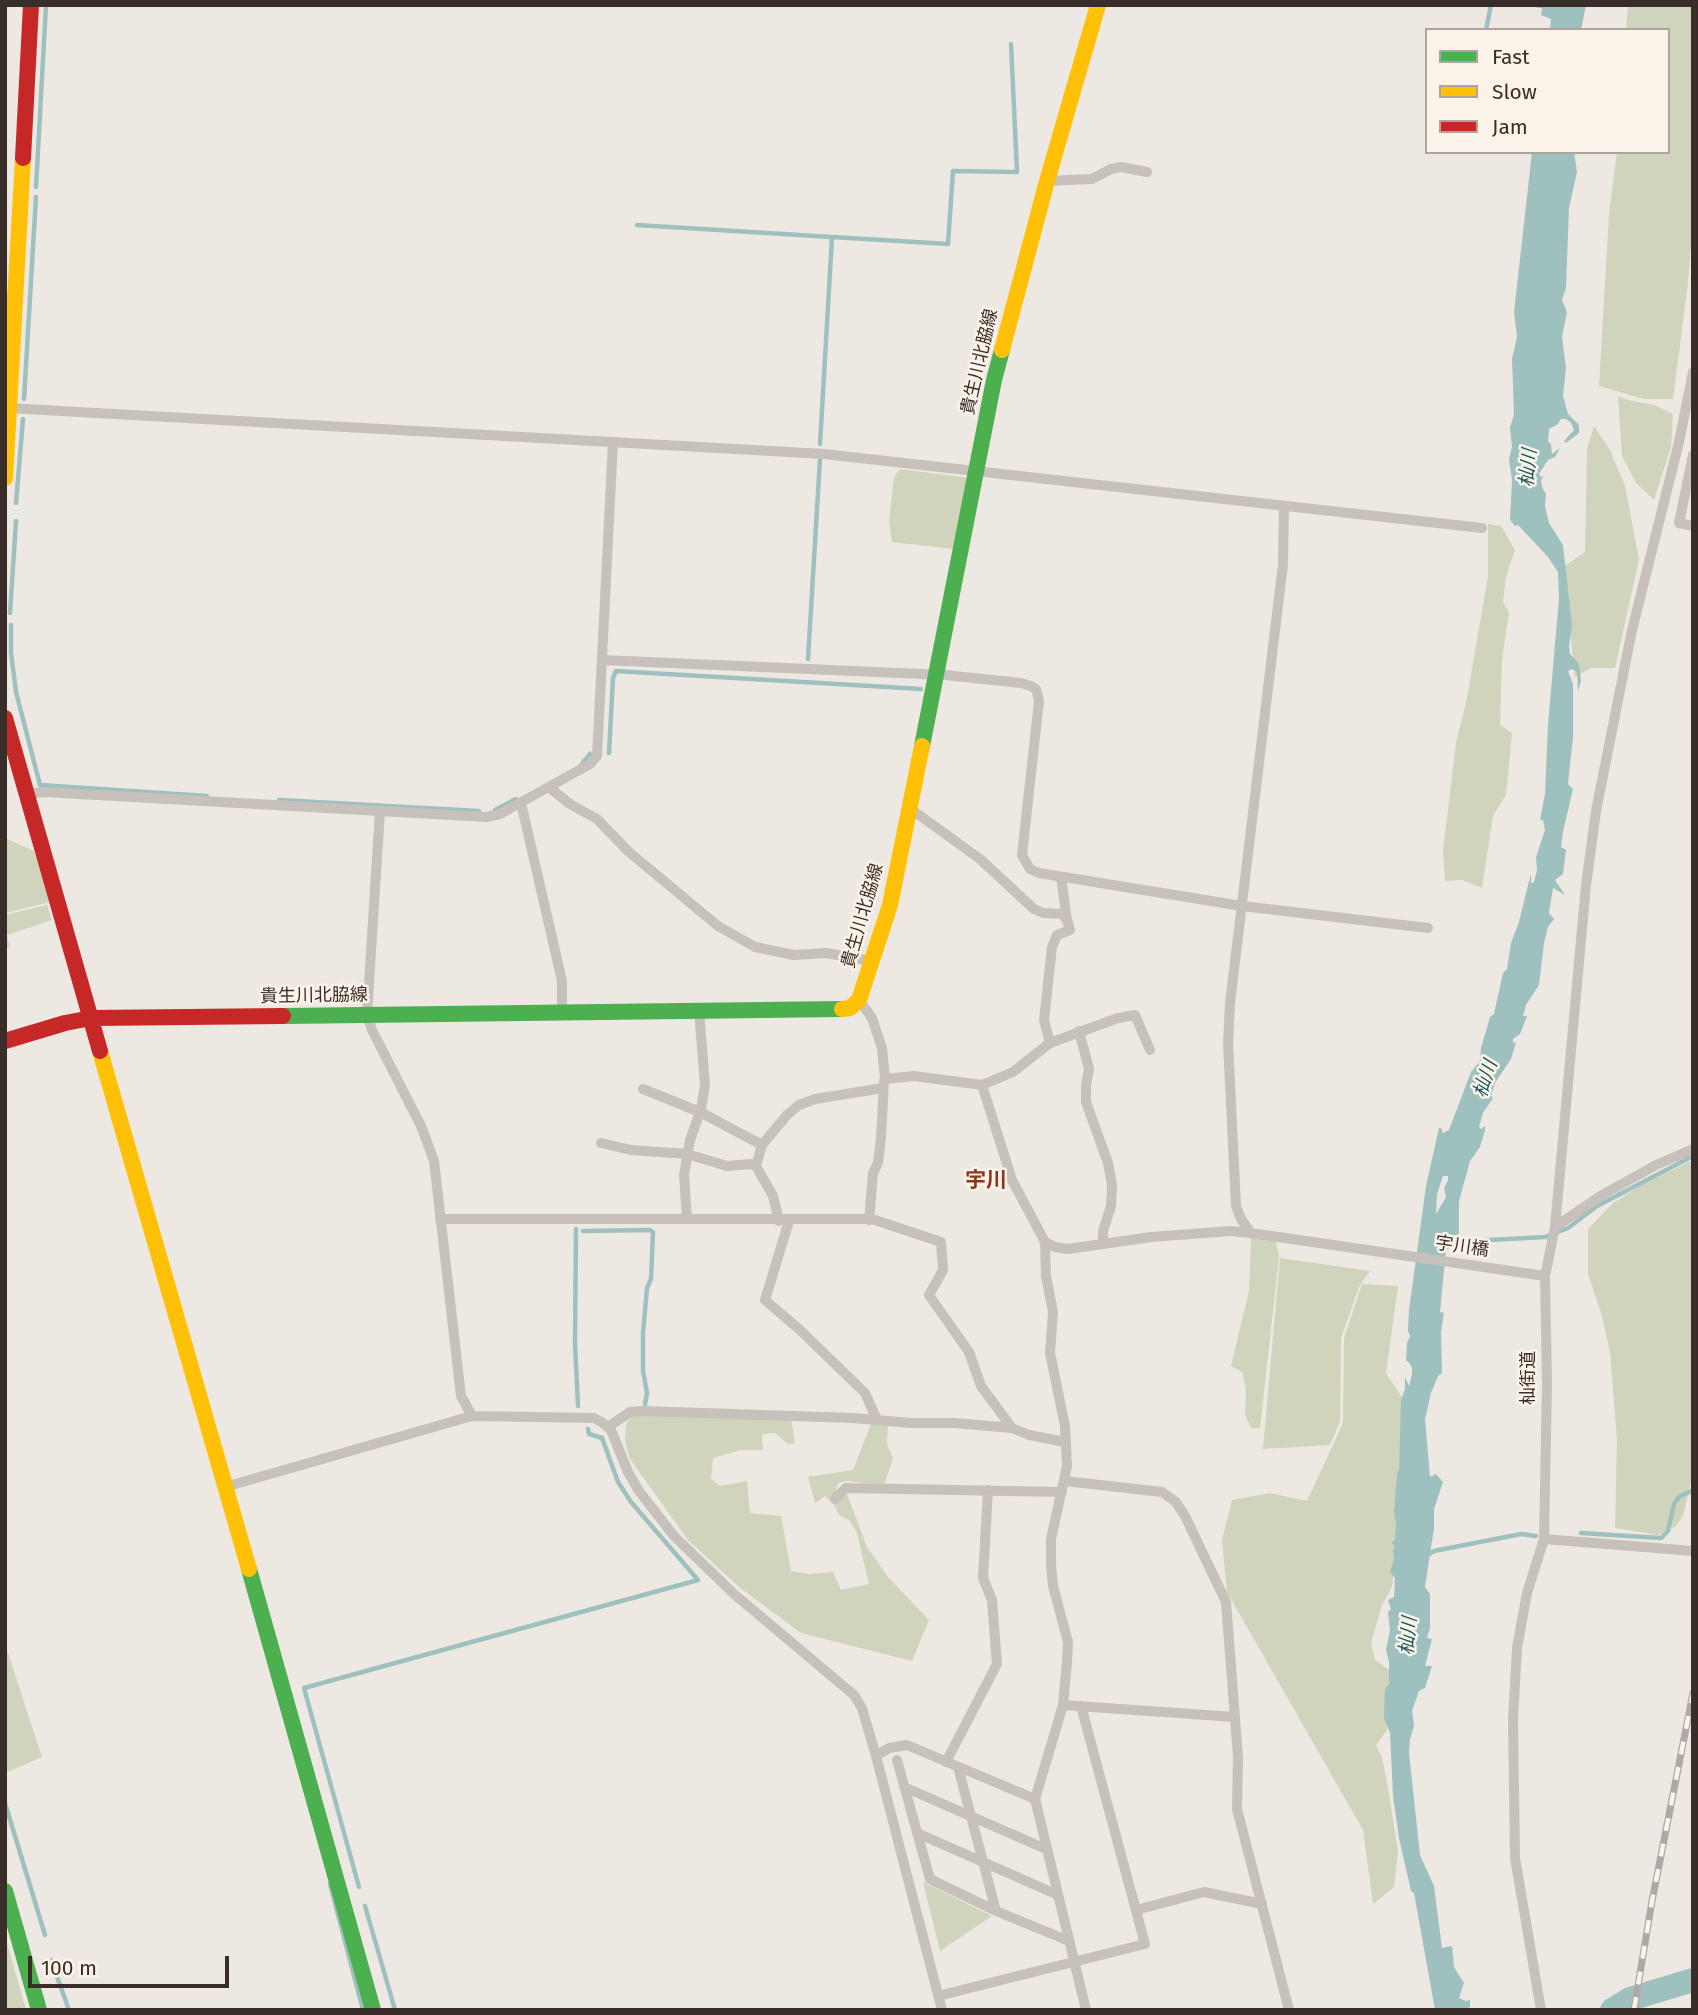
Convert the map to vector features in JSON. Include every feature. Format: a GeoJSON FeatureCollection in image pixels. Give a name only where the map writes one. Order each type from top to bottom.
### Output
{"type":"FeatureCollection","features":[{"type":"Feature","properties":{"kind":"street"},"geometry":{"type":"LineString","coordinates":[[5,478],[31,5]]}},
{"type":"Feature","properties":{"kind":"street","name":"貴生川北脇線"},"geometry":{"type":"LineString","coordinates":[[5,1041],[91,1018],[839,1010],[849,1008],[859,1000],[890,905],[975,472],[1011,314],[1098,5]]}},
{"type":"Feature","properties":{"kind":"street"},"geometry":{"type":"LineString","coordinates":[[1047,181],[1092,179],[1121,167],[1147,172]]}},
{"type":"Feature","properties":{"kind":"street","name":"杣街道"},"geometry":{"type":"LineString","coordinates":[[1541,2010],[1515,1858],[1513,1719],[1517,1648],[1527,1593],[1544,1539],[1547,1383],[1539,1276],[1555,1227],[1586,885],[1596,811],[1632,630],[1679,442],[1693,372]]}},
{"type":"Feature","properties":{"kind":"street"},"geometry":{"type":"LineString","coordinates":[[8,408],[824,454],[1482,528]]}},
{"type":"Feature","properties":{"kind":"street"},"geometry":{"type":"LineString","coordinates":[[27,794],[44,792],[486,817],[500,814],[590,764],[597,756],[613,442]]}},
{"type":"Feature","properties":{"kind":"street"},"geometry":{"type":"LineString","coordinates":[[1693,455],[1679,523],[1693,526]]}},
{"type":"Feature","properties":{"kind":"street"},"geometry":{"type":"LineString","coordinates":[[1251,1233],[1236,1206],[1228,1044],[1230,1003],[1283,564],[1284,507]]}},
{"type":"Feature","properties":{"kind":"street"},"geometry":{"type":"LineString","coordinates":[[602,660],[937,675],[1021,683],[1036,690],[1039,701],[1022,855],[1030,869],[1061,877],[1242,906],[1428,928]]}},
{"type":"Feature","properties":{"kind":"street"},"geometry":{"type":"LineString","coordinates":[[5,718],[373,2010]]}},
{"type":"Feature","properties":{"kind":"street"},"geometry":{"type":"LineString","coordinates":[[550,788],[570,804],[597,819],[629,852],[718,926],[755,947],[794,955],[826,953],[871,961]]}},
{"type":"Feature","properties":{"kind":"street"},"geometry":{"type":"LineString","coordinates":[[521,803],[562,981],[562,1012]]}},
{"type":"Feature","properties":{"kind":"street"},"geometry":{"type":"LineString","coordinates":[[908,807],[980,859],[1034,909],[1042,913],[1062,914],[1067,920]]}},
{"type":"Feature","properties":{"kind":"street"},"geometry":{"type":"LineString","coordinates":[[380,811],[367,1014],[372,1030],[421,1126],[434,1161],[461,1396],[472,1416]]}},
{"type":"Feature","properties":{"kind":"street"},"geometry":{"type":"LineString","coordinates":[[1050,1043],[1044,1020],[1052,947],[1057,935],[1070,930],[1061,877]]}},
{"type":"Feature","properties":{"kind":"street"},"geometry":{"type":"LineString","coordinates":[[859,1000],[872,1018],[879,1038],[884,1083],[881,1138],[878,1163],[873,1173],[869,1220]]}},
{"type":"Feature","properties":{"kind":"street"},"geometry":{"type":"LineString","coordinates":[[687,1219],[684,1175],[705,1084],[699,1010]]}},
{"type":"Feature","properties":{"kind":"street"},"geometry":{"type":"LineString","coordinates":[[755,1166],[762,1145],[787,1115],[799,1105],[815,1099],[914,1076],[982,1085],[1013,1072],[1050,1043],[1099,1023],[1135,1015],[1150,1051]]}},
{"type":"Feature","properties":{"kind":"street"},"geometry":{"type":"LineString","coordinates":[[1079,1031],[1089,1069],[1086,1102],[1108,1163],[1112,1185],[1111,1206],[1103,1231],[1103,1244]]}},
{"type":"Feature","properties":{"kind":"street"},"geometry":{"type":"LineString","coordinates":[[982,1085],[1012,1180],[1045,1242],[1046,1276],[1053,1312],[1050,1353],[1065,1426],[1067,1466],[1051,1539],[1053,1586],[1068,1642],[1063,1705],[1035,1799],[1086,2010]]}},
{"type":"Feature","properties":{"kind":"street"},"geometry":{"type":"LineString","coordinates":[[643,1089],[700,1112],[762,1145]]}},
{"type":"Feature","properties":{"kind":"street"},"geometry":{"type":"LineString","coordinates":[[601,1143],[631,1150],[687,1153],[710,1163],[727,1166],[755,1166],[784,1221],[765,1300],[865,1393],[877,1420]]}},
{"type":"Feature","properties":{"kind":"street"},"geometry":{"type":"LineString","coordinates":[[1555,1227],[1602,1195],[1656,1165],[1693,1149]]}},
{"type":"Feature","properties":{"kind":"street"},"geometry":{"type":"LineString","coordinates":[[440,1219],[869,1220],[941,1242],[943,1270],[929,1295],[969,1352],[981,1386],[1012,1428]]}},
{"type":"Feature","properties":{"kind":"street","name":"宇川橋"},"geometry":{"type":"LineString","coordinates":[[1045,1242],[1068,1249],[1164,1236],[1231,1231],[1539,1276]]}},
{"type":"Feature","properties":{"kind":"street"},"geometry":{"type":"LineString","coordinates":[[608,1427],[630,1412],[643,1411],[954,1423],[1012,1428],[1029,1435],[1065,1442]]}},
{"type":"Feature","properties":{"kind":"street"},"geometry":{"type":"LineString","coordinates":[[225,1487],[472,1416],[594,1418],[608,1427],[639,1491],[674,1536],[734,1594],[854,1695],[862,1708],[877,1756],[942,2010]]}},
{"type":"Feature","properties":{"kind":"street"},"geometry":{"type":"LineString","coordinates":[[835,1499],[846,1488],[988,1490],[1063,1486],[1162,1492],[1176,1503],[1204,1553],[1226,1602],[1238,1757],[1237,1809],[1289,2010]]}},
{"type":"Feature","properties":{"kind":"street"},"geometry":{"type":"LineString","coordinates":[[946,1762],[997,1664],[992,1600],[983,1578],[988,1490]]}},
{"type":"Feature","properties":{"kind":"street"},"geometry":{"type":"LineString","coordinates":[[1544,1539],[1693,1551]]}},
{"type":"Feature","properties":{"kind":"street"},"geometry":{"type":"LineString","coordinates":[[1063,1705],[1235,1717]]}},
{"type":"Feature","properties":{"kind":"street"},"geometry":{"type":"LineString","coordinates":[[938,1996],[1145,1944],[1081,1706]]}},
{"type":"Feature","properties":{"kind":"street"},"geometry":{"type":"LineString","coordinates":[[877,1756],[889,1748],[907,1745],[1035,1799]]}},
{"type":"Feature","properties":{"kind":"street"},"geometry":{"type":"LineString","coordinates":[[897,1760],[930,1879],[996,1911],[1069,1941]]}},
{"type":"Feature","properties":{"kind":"street"},"geometry":{"type":"LineString","coordinates":[[958,1767],[996,1911]]}},
{"type":"Feature","properties":{"kind":"street"},"geometry":{"type":"LineString","coordinates":[[904,1787],[1046,1849]]}},
{"type":"Feature","properties":{"kind":"street"},"geometry":{"type":"LineString","coordinates":[[917,1833],[1058,1895]]}},
{"type":"Feature","properties":{"kind":"street"},"geometry":{"type":"LineString","coordinates":[[5,1891],[40,2010]]}},
{"type":"Feature","properties":{"kind":"street"},"geometry":{"type":"LineString","coordinates":[[1136,1910],[1204,1892],[1262,1904]]}},
{"type":"Feature","properties":{"kind":"green space"},"geometry":{"type":"Polygon","coordinates":[[[1628,5],[1693,5],[1693,221],[1673,399],[1644,399],[1599,386],[1609,213],[1617,154],[1670,154],[1670,28],[1626,28],[1628,5]]]}},
{"type":"Feature","properties":{"kind":"green space"},"geometry":{"type":"Polygon","coordinates":[[[1618,396],[1654,405],[1673,414],[1671,447],[1654,500],[1636,483],[1622,456],[1618,396]]]}},
{"type":"Feature","properties":{"kind":"green space"},"geometry":{"type":"Polygon","coordinates":[[[1594,426],[1610,450],[1625,486],[1639,559],[1615,668],[1591,668],[1575,677],[1563,567],[1585,552],[1587,449],[1594,426]]]}},
{"type":"Feature","properties":{"kind":"green space"},"geometry":{"type":"Polygon","coordinates":[[[900,469],[969,478],[954,549],[892,542],[889,521],[894,477],[900,469]]]}},
{"type":"Feature","properties":{"kind":"green space"},"geometry":{"type":"Polygon","coordinates":[[[1488,524],[1501,526],[1515,550],[1506,576],[1503,602],[1509,613],[1502,659],[1500,725],[1512,733],[1506,795],[1493,816],[1482,888],[1462,880],[1445,881],[1443,850],[1456,743],[1467,698],[1488,576],[1488,524]]]}},
{"type":"Feature","properties":{"kind":"green space"},"geometry":{"type":"Polygon","coordinates":[[[5,838],[34,851],[50,902],[5,913],[5,838]]]}},
{"type":"Feature","properties":{"kind":"green space"},"geometry":{"type":"Polygon","coordinates":[[[47,905],[52,920],[7,935],[10,947],[6,949],[5,915],[47,905]]]}},
{"type":"Feature","properties":{"kind":"green space"},"geometry":{"type":"Polygon","coordinates":[[[1693,1160],[1693,1474],[1683,1516],[1676,1526],[1658,1535],[1615,1528],[1617,1440],[1610,1352],[1588,1274],[1588,1229],[1613,1203],[1642,1185],[1693,1160]]]}},
{"type":"Feature","properties":{"kind":"green space"},"geometry":{"type":"Polygon","coordinates":[[[1260,1237],[1276,1242],[1279,1257],[1260,1428],[1251,1428],[1245,1415],[1246,1389],[1242,1372],[1231,1366],[1249,1291],[1251,1238],[1260,1237]]]}},
{"type":"Feature","properties":{"kind":"green space"},"geometry":{"type":"Polygon","coordinates":[[[1280,1258],[1370,1271],[1359,1287],[1341,1338],[1340,1421],[1330,1445],[1263,1449],[1280,1258]]]}},
{"type":"Feature","properties":{"kind":"green space"},"geometry":{"type":"Polygon","coordinates":[[[1362,1284],[1398,1286],[1386,1373],[1407,1405],[1401,1518],[1392,1587],[1382,1605],[1371,1643],[1375,1660],[1391,1671],[1387,1730],[1376,1745],[1387,1782],[1398,1852],[1394,1887],[1373,1904],[1363,1830],[1227,1592],[1222,1540],[1232,1500],[1270,1493],[1307,1501],[1343,1423],[1344,1338],[1362,1284]]]}},
{"type":"Feature","properties":{"kind":"green space"},"geometry":{"type":"Polygon","coordinates":[[[712,1412],[791,1419],[795,1443],[788,1444],[775,1433],[762,1434],[763,1450],[741,1450],[713,1458],[711,1479],[720,1486],[747,1481],[750,1513],[781,1516],[791,1571],[809,1574],[833,1572],[841,1590],[869,1584],[857,1533],[849,1520],[839,1515],[835,1506],[825,1496],[815,1503],[808,1477],[853,1470],[871,1424],[888,1426],[887,1445],[893,1458],[884,1485],[845,1481],[838,1483],[836,1490],[847,1494],[867,1547],[888,1577],[929,1620],[912,1661],[801,1633],[739,1587],[688,1540],[630,1459],[625,1440],[626,1424],[632,1416],[712,1412]]]}},
{"type":"Feature","properties":{"kind":"green space"},"geometry":{"type":"Polygon","coordinates":[[[5,1644],[42,1757],[5,1773],[5,1644]]]}},
{"type":"Feature","properties":{"kind":"green space"},"geometry":{"type":"Polygon","coordinates":[[[923,1882],[992,1916],[940,1951],[923,1882]]]}},
{"type":"Feature","properties":{"kind":"green space"},"geometry":{"type":"Polygon","coordinates":[[[5,1936],[26,2010],[5,2010],[5,1936]]]}},
{"type":"Feature","properties":{"kind":"water"},"geometry":{"type":"Polygon","coordinates":[[[1536,5],[1586,5],[1581,28],[1550,28],[1551,19],[1541,15],[1542,8],[1537,8],[1536,5]]]}},
{"type":"Feature","properties":{"kind":"water","name":"杣川"},"geometry":{"type":"Polygon","coordinates":[[[1532,154],[1574,154],[1577,172],[1569,208],[1566,288],[1562,300],[1567,312],[1562,337],[1566,368],[1563,396],[1568,414],[1579,425],[1579,433],[1566,443],[1564,441],[1574,430],[1566,419],[1561,419],[1549,429],[1548,441],[1552,454],[1560,448],[1539,474],[1544,476],[1541,480],[1546,494],[1545,506],[1549,523],[1563,545],[1572,625],[1570,654],[1579,664],[1581,681],[1578,691],[1577,672],[1572,669],[1568,671],[1573,684],[1573,737],[1568,784],[1573,789],[1561,847],[1566,850],[1563,874],[1555,880],[1565,895],[1553,888],[1549,913],[1554,919],[1548,927],[1544,943],[1539,985],[1526,1005],[1523,1016],[1527,1016],[1520,1034],[1513,1039],[1513,1043],[1516,1042],[1511,1059],[1495,1083],[1491,1096],[1493,1098],[1483,1113],[1479,1127],[1481,1129],[1485,1126],[1485,1130],[1480,1147],[1470,1161],[1459,1201],[1459,1232],[1456,1245],[1446,1250],[1440,1312],[1444,1313],[1441,1332],[1442,1373],[1431,1393],[1425,1419],[1430,1477],[1436,1474],[1443,1482],[1434,1509],[1434,1528],[1425,1587],[1430,1594],[1430,1628],[1427,1638],[1432,1639],[1425,1666],[1432,1666],[1425,1688],[1419,1691],[1412,1711],[1414,1726],[1409,1753],[1420,1855],[1434,1886],[1442,1948],[1452,1946],[1454,1967],[1464,1983],[1459,1998],[1470,2000],[1470,2009],[1435,2010],[1414,1893],[1411,1891],[1399,1838],[1393,1796],[1390,1733],[1384,1718],[1385,1689],[1389,1684],[1386,1650],[1390,1630],[1388,1612],[1391,1609],[1388,1600],[1394,1597],[1395,1578],[1390,1572],[1395,1548],[1392,1542],[1395,1540],[1394,1513],[1399,1470],[1401,1400],[1405,1377],[1409,1386],[1412,1374],[1412,1368],[1406,1361],[1410,1336],[1409,1310],[1426,1186],[1439,1128],[1443,1133],[1449,1130],[1471,1072],[1480,1061],[1481,1048],[1490,1017],[1494,1014],[1503,973],[1507,969],[1511,943],[1531,873],[1531,883],[1534,882],[1536,857],[1545,830],[1543,820],[1540,820],[1545,794],[1559,598],[1558,572],[1548,557],[1510,520],[1510,427],[1514,415],[1512,359],[1517,337],[1514,312],[1532,154]],[[1443,1176],[1437,1194],[1436,1214],[1446,1197],[1444,1188],[1448,1176],[1443,1176]]]}},
{"type":"Feature","properties":{"kind":"waterway"},"geometry":{"type":"LineString","coordinates":[[36,187],[46,5]]}},
{"type":"Feature","properties":{"kind":"waterway"},"geometry":{"type":"LineString","coordinates":[[1486,28],[1491,5]]}},
{"type":"Feature","properties":{"kind":"waterway"},"geometry":{"type":"LineString","coordinates":[[832,237],[948,244],[953,171],[1017,172],[1011,44]]}},
{"type":"Feature","properties":{"kind":"waterway"},"geometry":{"type":"LineString","coordinates":[[24,399],[36,197]]}},
{"type":"Feature","properties":{"kind":"waterway"},"geometry":{"type":"LineString","coordinates":[[637,225],[832,237],[820,444]]}},
{"type":"Feature","properties":{"kind":"waterway"},"geometry":{"type":"LineString","coordinates":[[16,503],[23,419]]}},
{"type":"Feature","properties":{"kind":"waterway"},"geometry":{"type":"LineString","coordinates":[[808,659],[820,459]]}},
{"type":"Feature","properties":{"kind":"waterway"},"geometry":{"type":"LineString","coordinates":[[10,613],[16,521]]}},
{"type":"Feature","properties":{"kind":"waterway"},"geometry":{"type":"LineString","coordinates":[[11,625],[16,692],[40,785],[207,796]]}},
{"type":"Feature","properties":{"kind":"waterway"},"geometry":{"type":"LineString","coordinates":[[609,753],[613,678],[616,671],[921,689]]}},
{"type":"Feature","properties":{"kind":"waterway"},"geometry":{"type":"LineString","coordinates":[[582,764],[590,754]]}},
{"type":"Feature","properties":{"kind":"waterway"},"geometry":{"type":"LineString","coordinates":[[495,810],[516,799]]}},
{"type":"Feature","properties":{"kind":"waterway"},"geometry":{"type":"LineString","coordinates":[[279,800],[479,811]]}},
{"type":"Feature","properties":{"kind":"waterway"},"geometry":{"type":"LineString","coordinates":[[1453,1242],[1545,1237],[1568,1228],[1597,1206],[1693,1156]]}},
{"type":"Feature","properties":{"kind":"waterway"},"geometry":{"type":"LineString","coordinates":[[576,1229],[575,1344],[578,1406]]}},
{"type":"Feature","properties":{"kind":"waterway"},"geometry":{"type":"LineString","coordinates":[[583,1231],[653,1232],[651,1279],[647,1288],[643,1333],[643,1371],[647,1393],[645,1404]]}},
{"type":"Feature","properties":{"kind":"waterway"},"geometry":{"type":"LineString","coordinates":[[359,1887],[304,1688],[698,1580],[631,1502],[618,1482],[602,1438],[589,1434],[588,1429]]}},
{"type":"Feature","properties":{"kind":"waterway"},"geometry":{"type":"LineString","coordinates":[[1581,1533],[1661,1538],[1668,1531],[1674,1504],[1679,1497],[1693,1490]]}},
{"type":"Feature","properties":{"kind":"waterway"},"geometry":{"type":"LineString","coordinates":[[1425,1557],[1434,1551],[1521,1534],[1536,1536]]}},
{"type":"Feature","properties":{"kind":"waterway"},"geometry":{"type":"LineString","coordinates":[[5,1803],[45,1935]]}},
{"type":"Feature","properties":{"kind":"waterway"},"geometry":{"type":"LineString","coordinates":[[330,1884],[363,2010]]}},
{"type":"Feature","properties":{"kind":"waterway"},"geometry":{"type":"LineString","coordinates":[[365,1906],[395,2010]]}},
{"type":"Feature","properties":{"kind":"waterway"},"geometry":{"type":"LineString","coordinates":[[51,1960],[69,2010]]}},
{"type":"Feature","properties":{"kind":"waterway"},"geometry":{"type":"LineString","coordinates":[[1612,2010],[1630,1999],[1693,1980]]}},
{"type":"Feature","properties":{"kind":"railway"},"geometry":{"type":"LineString","coordinates":[[1634,2010],[1652,1901],[1693,1693]]}},
{"type":"Feature","properties":{"kind":"traffic: fast"},"geometry":{"type":"LineString","coordinates":[[922,746],[1002,350]]}},
{"type":"Feature","properties":{"kind":"traffic: fast"},"geometry":{"type":"LineString","coordinates":[[283,1016],[842,1009]]}},
{"type":"Feature","properties":{"kind":"traffic: fast"},"geometry":{"type":"LineString","coordinates":[[249,1569],[373,2010]]}},
{"type":"Feature","properties":{"kind":"traffic: fast"},"geometry":{"type":"LineString","coordinates":[[5,1891],[39,2010]]}},
{"type":"Feature","properties":{"kind":"traffic: slow"},"geometry":{"type":"LineString","coordinates":[[1002,350],[1098,5]]}},
{"type":"Feature","properties":{"kind":"traffic: slow"},"geometry":{"type":"LineString","coordinates":[[5,478],[23,158]]}},
{"type":"Feature","properties":{"kind":"traffic: slow"},"geometry":{"type":"LineString","coordinates":[[842,1009],[850,1008],[859,1000],[890,905],[922,746]]}},
{"type":"Feature","properties":{"kind":"traffic: slow"},"geometry":{"type":"LineString","coordinates":[[100,1051],[249,1569]]}},
{"type":"Feature","properties":{"kind":"traffic: jam"},"geometry":{"type":"LineString","coordinates":[[23,158],[31,5]]}},
{"type":"Feature","properties":{"kind":"traffic: jam"},"geometry":{"type":"LineString","coordinates":[[5,718],[100,1051]]}},
{"type":"Feature","properties":{"kind":"traffic: jam"},"geometry":{"type":"LineString","coordinates":[[5,1041],[91,1018],[283,1016]]}},
{"type":"Feature","properties":{"kind":"district","name":"宇川"},"geometry":{"type":"Point","coordinates":[986,1181]}}]}
